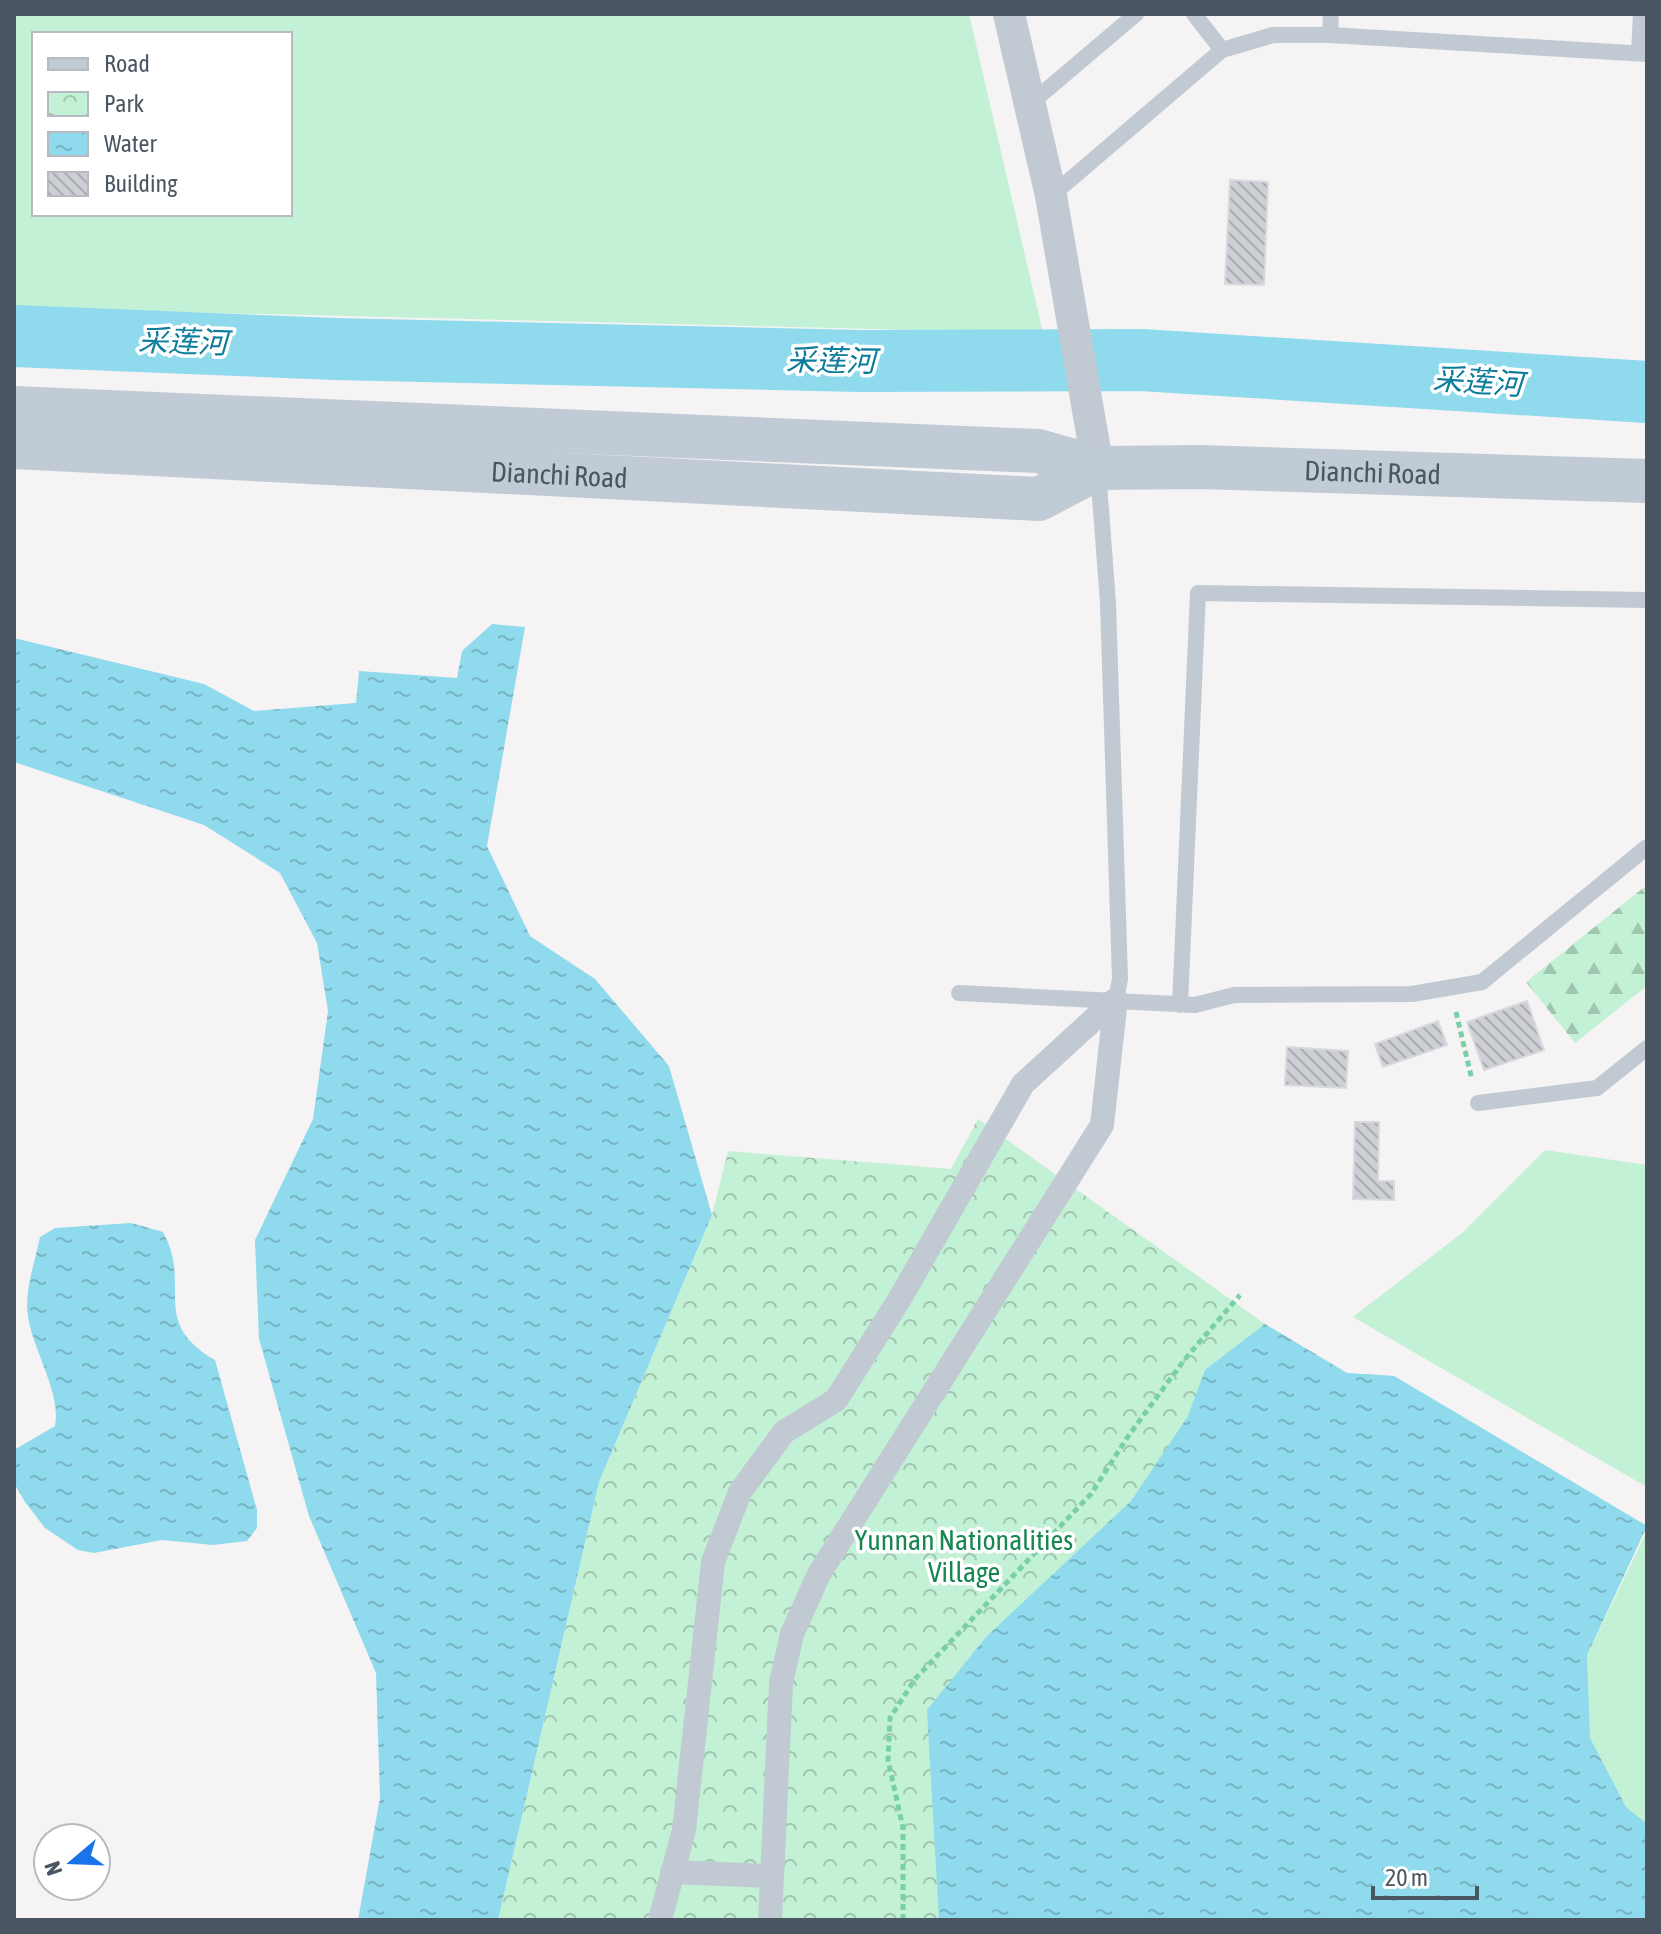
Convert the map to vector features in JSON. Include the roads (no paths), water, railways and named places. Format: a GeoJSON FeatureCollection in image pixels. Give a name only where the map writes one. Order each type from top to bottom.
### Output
{"type":"FeatureCollection","features":[{"type":"Feature","properties":{"kind":"main road","name":"Dianchi Road"},"geometry":{"type":"LineString","coordinates":[[14,408],[1038,451],[1098,468],[1200,467],[1647,481]]}},
{"type":"Feature","properties":{"kind":"main road","name":"Dianchi Road"},"geometry":{"type":"LineString","coordinates":[[14,447],[1039,499],[1098,468]]}},
{"type":"Feature","properties":{"kind":"street"},"geometry":{"type":"LineString","coordinates":[[1009,14],[1051,196],[1098,468]]}},
{"type":"Feature","properties":{"kind":"street"},"geometry":{"type":"LineString","coordinates":[[660,1920],[684,1830],[713,1562],[740,1492],[784,1432],[836,1400],[899,1300],[1023,1084],[1116,999]]}},
{"type":"Feature","properties":{"kind":"street"},"geometry":{"type":"LineString","coordinates":[[770,1920],[781,1683],[792,1634],[819,1574],[1102,1125],[1116,999]]}},
{"type":"Feature","properties":{"kind":"street"},"geometry":{"type":"LineString","coordinates":[[672,1872],[772,1876]]}},
{"type":"Feature","properties":{"kind":"lane"},"geometry":{"type":"LineString","coordinates":[[1030,104],[1136,14]]}},
{"type":"Feature","properties":{"kind":"lane"},"geometry":{"type":"LineString","coordinates":[[1194,14],[1222,50]]}},
{"type":"Feature","properties":{"kind":"lane"},"geometry":{"type":"LineString","coordinates":[[1330,35],[1331,14]]}},
{"type":"Feature","properties":{"kind":"lane"},"geometry":{"type":"LineString","coordinates":[[1051,196],[1222,50],[1273,35],[1330,35],[1643,53],[1641,14]]}},
{"type":"Feature","properties":{"kind":"lane"},"geometry":{"type":"LineString","coordinates":[[1098,468],[1109,619],[1120,979],[1116,999]]}},
{"type":"Feature","properties":{"kind":"lane"},"geometry":{"type":"LineString","coordinates":[[1180,1005],[1198,593],[1647,600]]}},
{"type":"Feature","properties":{"kind":"lane"},"geometry":{"type":"LineString","coordinates":[[959,993],[1195,1005],[1234,995],[1412,994],[1482,982],[1647,847]]}},
{"type":"Feature","properties":{"kind":"lane"},"geometry":{"type":"LineString","coordinates":[[1478,1103],[1597,1088],[1647,1048]]}},
{"type":"Feature","properties":{"kind":"water"},"geometry":{"type":"Polygon","coordinates":[[[492,624],[525,627],[487,846],[530,936],[595,979],[669,1066],[712,1215],[599,1482],[498,1920],[358,1920],[380,1798],[376,1673],[309,1516],[259,1339],[255,1240],[313,1119],[328,1011],[317,943],[280,873],[204,825],[14,762],[14,638],[204,684],[254,711],[356,703],[359,671],[457,678],[462,651],[492,624]]]}},
{"type":"Feature","properties":{"kind":"water"},"geometry":{"type":"Polygon","coordinates":[[[131,1223],[163,1232],[174,1269],[177,1317],[195,1346],[215,1360],[257,1510],[257,1528],[247,1541],[213,1545],[162,1540],[94,1553],[78,1550],[45,1528],[14,1483],[14,1450],[55,1426],[54,1397],[28,1320],[27,1297],[40,1237],[55,1228],[131,1223]]]}},
{"type":"Feature","properties":{"kind":"water"},"geometry":{"type":"Polygon","coordinates":[[[1265,1324],[1347,1373],[1394,1376],[1647,1526],[1587,1655],[1590,1738],[1626,1807],[1647,1824],[1647,1920],[939,1920],[927,1710],[986,1637],[1131,1501],[1188,1416],[1205,1370],[1265,1324]]]}},
{"type":"Feature","properties":{"kind":"waterway","name":"采莲河"},"geometry":{"type":"LineString","coordinates":[[14,336],[335,349],[859,361],[1141,360],[1647,392]]}},
{"type":"Feature","properties":{"kind":"park label","name":"Yunnan Nationalities Village"},"geometry":{"type":"Point","coordinates":[964,1556]}}]}
